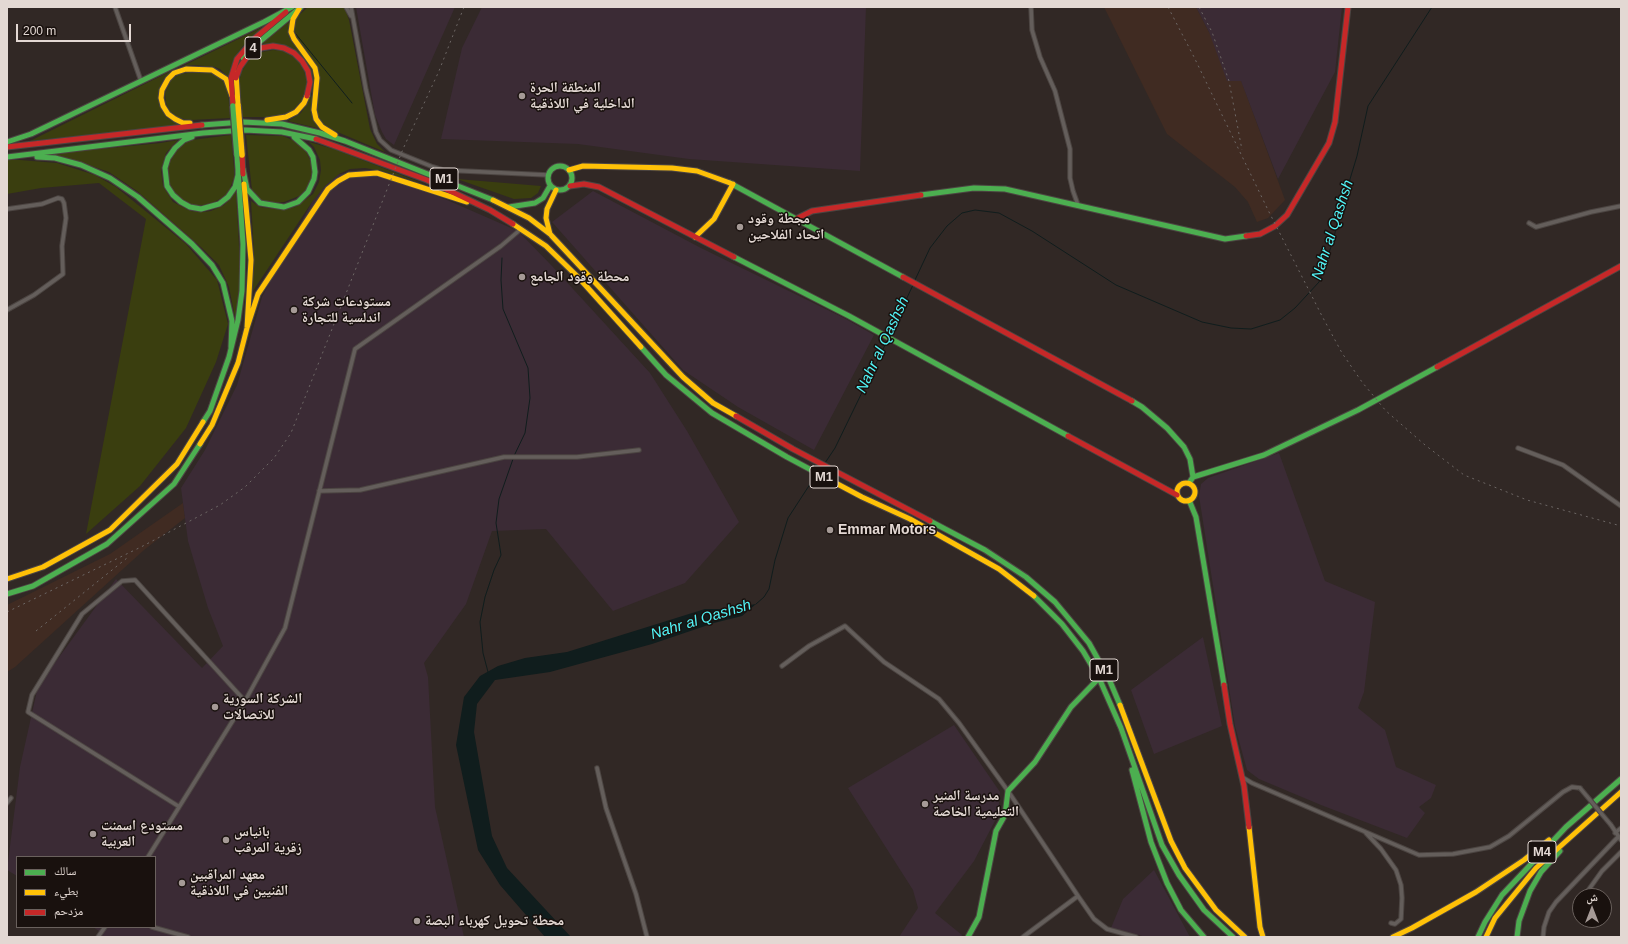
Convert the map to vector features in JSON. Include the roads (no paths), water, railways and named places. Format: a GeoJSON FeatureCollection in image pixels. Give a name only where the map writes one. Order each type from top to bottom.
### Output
{"type":"FeatureCollection","features":[{"type":"Feature","properties":{"kind":"main road"},"geometry":{"type":"LineString","coordinates":[[7,142],[31,134],[264,22],[292,7]]}},
{"type":"Feature","properties":{"kind":"main road","name":"4"},"geometry":{"type":"LineString","coordinates":[[235,105],[232,96],[231,78],[237,59],[254,39],[292,7]]}},
{"type":"Feature","properties":{"kind":"main road"},"geometry":{"type":"LineString","coordinates":[[796,219],[812,211],[974,188],[1005,189],[1225,239],[1260,234],[1275,226],[1287,215],[1328,143],[1335,122],[1348,7]]}},
{"type":"Feature","properties":{"kind":"main road"},"geometry":{"type":"LineString","coordinates":[[300,8],[293,19],[291,32],[294,39],[315,68],[317,78],[314,110],[316,119],[322,127],[345,141]]}},
{"type":"Feature","properties":{"kind":"main road","name":"4"},"geometry":{"type":"LineString","coordinates":[[235,105],[236,78],[239,67],[248,53],[300,8]]}},
{"type":"Feature","properties":{"kind":"main road"},"geometry":{"type":"LineString","coordinates":[[236,78],[243,62],[251,54],[261,48],[273,46],[284,48],[299,56],[306,66],[309,76],[309,93],[304,103],[296,112],[281,119],[243,122]]}},
{"type":"Feature","properties":{"kind":"main road"},"geometry":{"type":"LineString","coordinates":[[212,124],[183,123],[171,117],[165,110],[162,102],[161,94],[165,82],[171,76],[182,70],[208,69],[216,71],[223,76],[228,83],[232,96]]}},
{"type":"Feature","properties":{"kind":"main road"},"geometry":{"type":"LineString","coordinates":[[7,579],[44,567],[110,530],[177,464],[210,410],[231,347],[238,320],[242,291],[244,264],[240,155],[235,105]]}},
{"type":"Feature","properties":{"kind":"main road","name":"M1"},"geometry":{"type":"LineString","coordinates":[[7,147],[212,124],[243,122],[282,124],[320,133],[345,141],[509,207],[529,218],[550,234],[683,377],[713,403],[793,449],[985,550],[1026,577],[1055,602],[1088,643],[1109,679],[1133,738],[1171,841],[1185,868],[1216,910],[1245,937]]}},
{"type":"Feature","properties":{"kind":"main road","name":"M1"},"geometry":{"type":"LineString","coordinates":[[8,157],[203,133],[245,130],[282,132],[324,141],[427,180],[490,210],[521,229],[546,246],[578,277],[666,375],[712,413],[787,457],[862,497],[910,519],[1000,569],[1038,599],[1062,624],[1083,651],[1099,678],[1121,728],[1162,845],[1179,875],[1204,910],[1233,937]]}},
{"type":"Feature","properties":{"kind":"main road"},"geometry":{"type":"LineString","coordinates":[[240,168],[247,190],[254,199],[260,203],[284,207],[292,205],[304,197],[314,179],[315,172],[313,157],[309,150],[299,140],[282,132]]}},
{"type":"Feature","properties":{"kind":"main road"},"geometry":{"type":"LineString","coordinates":[[203,133],[184,140],[175,148],[168,158],[165,168],[166,180],[176,199],[185,205],[196,208],[207,208],[218,204],[228,197],[235,187],[240,168]]}},
{"type":"Feature","properties":{"kind":"main road"},"geometry":{"type":"LineString","coordinates":[[8,157],[40,157],[81,165],[110,178],[138,197],[192,244],[208,260],[218,274],[228,296],[232,321],[231,347]]}},
{"type":"Feature","properties":{"kind":"main road"},"geometry":{"type":"LineString","coordinates":[[570,186],[572,180],[569,170],[563,166],[552,168],[547,178],[550,186],[556,190],[563,190],[570,186],[584,184],[600,187],[879,333],[1177,495],[1183,500],[1189,500],[1194,496],[1195,490],[1189,483]]}},
{"type":"Feature","properties":{"kind":"main road"},"geometry":{"type":"LineString","coordinates":[[569,170],[583,166],[672,168],[697,171],[733,184],[1142,407],[1167,428],[1184,447],[1190,459],[1193,477]]}},
{"type":"Feature","properties":{"kind":"main road"},"geometry":{"type":"LineString","coordinates":[[240,168],[251,260],[247,328]]}},
{"type":"Feature","properties":{"kind":"main road"},"geometry":{"type":"LineString","coordinates":[[7,594],[33,586],[107,544],[174,484],[212,424],[238,363],[258,294],[328,189],[349,175],[377,173],[458,200],[478,205]]}},
{"type":"Feature","properties":{"kind":"main road"},"geometry":{"type":"LineString","coordinates":[[695,237],[714,219],[733,184]]}},
{"type":"Feature","properties":{"kind":"main road"},"geometry":{"type":"LineString","coordinates":[[509,207],[535,203],[543,198],[550,186]]}},
{"type":"Feature","properties":{"kind":"main road"},"geometry":{"type":"LineString","coordinates":[[550,234],[546,218],[547,209],[556,190]]}},
{"type":"Feature","properties":{"kind":"main road"},"geometry":{"type":"LineString","coordinates":[[1177,495],[1177,489],[1181,484],[1189,483],[1193,477],[1264,455],[1358,410],[1516,325],[1621,266]]}},
{"type":"Feature","properties":{"kind":"main road"},"geometry":{"type":"LineString","coordinates":[[1189,500],[1196,517],[1230,724],[1242,777],[1261,937]]}},
{"type":"Feature","properties":{"kind":"main road"},"geometry":{"type":"LineString","coordinates":[[968,937],[979,917],[996,831],[1005,815],[1008,791],[1035,762],[1070,707],[1099,678]]}},
{"type":"Feature","properties":{"kind":"main road"},"geometry":{"type":"LineString","coordinates":[[1121,728],[1151,842],[1167,883],[1181,910],[1204,937]]}},
{"type":"Feature","properties":{"kind":"main road","name":"M4"},"geometry":{"type":"LineString","coordinates":[[1478,937],[1485,922],[1502,895],[1566,827],[1621,779]]}},
{"type":"Feature","properties":{"kind":"main road","name":"M4"},"geometry":{"type":"LineString","coordinates":[[1486,937],[1495,918],[1536,868],[1621,792]]}},
{"type":"Feature","properties":{"kind":"main road"},"geometry":{"type":"LineString","coordinates":[[1397,937],[1476,892],[1524,860],[1566,827]]}},
{"type":"Feature","properties":{"kind":"main road"},"geometry":{"type":"LineString","coordinates":[[1516,937],[1519,921],[1530,891],[1541,872],[1574,833]]}},
{"type":"Feature","properties":{"kind":"main road"},"geometry":{"type":"LineString","coordinates":[[1393,937],[1412,928]]}},
{"type":"Feature","properties":{"kind":"street"},"geometry":{"type":"LineString","coordinates":[[115,7],[141,81]]}},
{"type":"Feature","properties":{"kind":"street"},"geometry":{"type":"LineString","coordinates":[[346,7],[353,20]]}},
{"type":"Feature","properties":{"kind":"street"},"geometry":{"type":"LineString","coordinates":[[351,7],[366,90],[376,132],[380,140],[391,150],[443,170],[548,175]]}},
{"type":"Feature","properties":{"kind":"street"},"geometry":{"type":"LineString","coordinates":[[1031,7],[1032,30],[1040,57],[1055,91],[1070,149],[1070,178],[1078,205]]}},
{"type":"Feature","properties":{"kind":"street"},"geometry":{"type":"LineString","coordinates":[[7,209],[42,204],[58,198],[62,199],[66,210],[62,246],[63,274],[34,295],[7,310]]}},
{"type":"Feature","properties":{"kind":"street"},"geometry":{"type":"LineString","coordinates":[[1528,223],[1536,227],[1591,212],[1621,206]]}},
{"type":"Feature","properties":{"kind":"street"},"geometry":{"type":"LineString","coordinates":[[149,856],[178,806],[245,701],[285,628],[355,348],[501,246],[521,229]]}},
{"type":"Feature","properties":{"kind":"street"},"geometry":{"type":"LineString","coordinates":[[1518,448],[1562,465],[1621,506]]}},
{"type":"Feature","properties":{"kind":"street"},"geometry":{"type":"LineString","coordinates":[[319,491],[360,490],[504,457],[577,457],[639,450]]}},
{"type":"Feature","properties":{"kind":"street"},"geometry":{"type":"LineString","coordinates":[[178,806],[28,712],[32,696],[82,614],[122,581],[135,580],[245,701]]}},
{"type":"Feature","properties":{"kind":"street"},"geometry":{"type":"LineString","coordinates":[[782,666],[809,646],[845,626],[884,662],[939,698],[959,722],[1008,791],[1094,919],[1107,929],[1136,937]]}},
{"type":"Feature","properties":{"kind":"street"},"geometry":{"type":"LineString","coordinates":[[597,768],[606,808],[636,894],[647,937]]}},
{"type":"Feature","properties":{"kind":"street"},"geometry":{"type":"LineString","coordinates":[[1242,777],[1252,783],[1419,855],[1453,854],[1490,847],[1509,836],[1562,792],[1572,787],[1580,788],[1611,825],[1618,837]]}},
{"type":"Feature","properties":{"kind":"street"},"geometry":{"type":"LineString","coordinates":[[7,803],[11,798]]}},
{"type":"Feature","properties":{"kind":"street"},"geometry":{"type":"LineString","coordinates":[[1543,937],[1544,927],[1549,912],[1556,902],[1618,837],[1621,828]]}},
{"type":"Feature","properties":{"kind":"street"},"geometry":{"type":"LineString","coordinates":[[1364,831],[1381,848],[1396,870],[1401,885],[1401,919],[1395,924],[1391,923]]}},
{"type":"Feature","properties":{"kind":"street"},"geometry":{"type":"LineString","coordinates":[[1590,888],[1602,871],[1621,852]]}},
{"type":"Feature","properties":{"kind":"street"},"geometry":{"type":"LineString","coordinates":[[1023,937],[1078,896]]}},
{"type":"Feature","properties":{"kind":"street"},"geometry":{"type":"LineString","coordinates":[[98,937],[104,928]]}},
{"type":"Feature","properties":{"kind":"street"},"geometry":{"type":"LineString","coordinates":[[156,928],[188,937]]}},
{"type":"Feature","properties":{"kind":"water"},"geometry":{"type":"Polygon","coordinates":[[[756,604],[742,616],[714,623],[652,644],[550,672],[495,680],[477,704],[474,732],[492,836],[507,868],[571,937],[545,937],[500,885],[478,850],[456,745],[464,697],[480,676],[498,666],[525,658],[567,652],[705,609],[726,609],[756,604]]]}},
{"type":"Feature","properties":{"kind":"waterway","name":"Nahr al Qashsh"},"geometry":{"type":"LineString","coordinates":[[915,280],[930,248],[947,226],[962,213],[975,210],[999,213],[1032,231],[1116,285],[1202,322],[1231,328],[1251,329],[1280,320],[1295,308],[1319,282],[1333,241],[1357,156],[1368,106],[1432,7]]}},
{"type":"Feature","properties":{"kind":"waterway"},"geometry":{"type":"LineString","coordinates":[[295,33],[352,103]]}},
{"type":"Feature","properties":{"kind":"waterway"},"geometry":{"type":"LineString","coordinates":[[502,258],[501,280],[503,309],[528,368],[530,398],[525,433],[514,456]]}},
{"type":"Feature","properties":{"kind":"waterway","name":"Nahr al Qashsh"},"geometry":{"type":"LineString","coordinates":[[889,336],[913,285]]}},
{"type":"Feature","properties":{"kind":"waterway","name":"Nahr al Qashsh"},"geometry":{"type":"LineString","coordinates":[[825,463],[835,448],[887,341]]}},
{"type":"Feature","properties":{"kind":"waterway"},"geometry":{"type":"LineString","coordinates":[[488,672],[483,653],[480,622],[485,597],[494,570],[501,555],[496,523],[499,499],[513,459]]}},
{"type":"Feature","properties":{"kind":"waterway","name":"Nahr al Qashsh"},"geometry":{"type":"LineString","coordinates":[[756,604],[764,597],[769,589],[775,560],[788,518],[816,475]]}},
{"type":"Feature","properties":{"kind":"railway"},"geometry":{"type":"LineString","coordinates":[[7,612],[141,547],[220,505],[245,487],[274,458],[291,433],[403,149],[439,71],[464,7]]}},
{"type":"Feature","properties":{"kind":"railway"},"geometry":{"type":"LineString","coordinates":[[1168,7],[1322,316],[1342,353],[1362,382],[1386,411],[1425,445],[1464,475],[1527,500],[1621,526]]}},
{"type":"Feature","properties":{"kind":"railway"},"geometry":{"type":"LineString","coordinates":[[1199,7],[1212,32],[1229,81],[1242,150]]}},
{"type":"Feature","properties":{"kind":"railway"},"geometry":{"type":"LineString","coordinates":[[36,631],[127,558]]}},
{"type":"Feature","properties":{"kind":"place","name":"المنطقة الحرة الداخلية في اللاذقية"},"geometry":{"type":"Point","coordinates":[522,96]}},
{"type":"Feature","properties":{"kind":"place","name":"مجطة وقود اتحاد الفلاحين"},"geometry":{"type":"Point","coordinates":[740,227]}},
{"type":"Feature","properties":{"kind":"place","name":"محطة وقود الجامع"},"geometry":{"type":"Point","coordinates":[522,277]}},
{"type":"Feature","properties":{"kind":"place","name":"مستودعات شركة اندلسية للتجارة"},"geometry":{"type":"Point","coordinates":[294,310]}},
{"type":"Feature","properties":{"kind":"place","name":"Emmar Motors"},"geometry":{"type":"Point","coordinates":[830,530]}},
{"type":"Feature","properties":{"kind":"place","name":"الشركة السورية للاتصالات"},"geometry":{"type":"Point","coordinates":[215,707]}},
{"type":"Feature","properties":{"kind":"place","name":"مدرسة المنير التعليمية الخاصة"},"geometry":{"type":"Point","coordinates":[925,804]}},
{"type":"Feature","properties":{"kind":"place","name":"مستودع اسمنت العربية"},"geometry":{"type":"Point","coordinates":[93,834]}},
{"type":"Feature","properties":{"kind":"place","name":"بانياس زقرية المرقب"},"geometry":{"type":"Point","coordinates":[226,840]}},
{"type":"Feature","properties":{"kind":"place","name":"معهد المراقبين الفنيين في اللاذقية"},"geometry":{"type":"Point","coordinates":[182,883]}},
{"type":"Feature","properties":{"kind":"place","name":"محطة تحويل كهرباء البصة"},"geometry":{"type":"Point","coordinates":[417,921]}}]}
